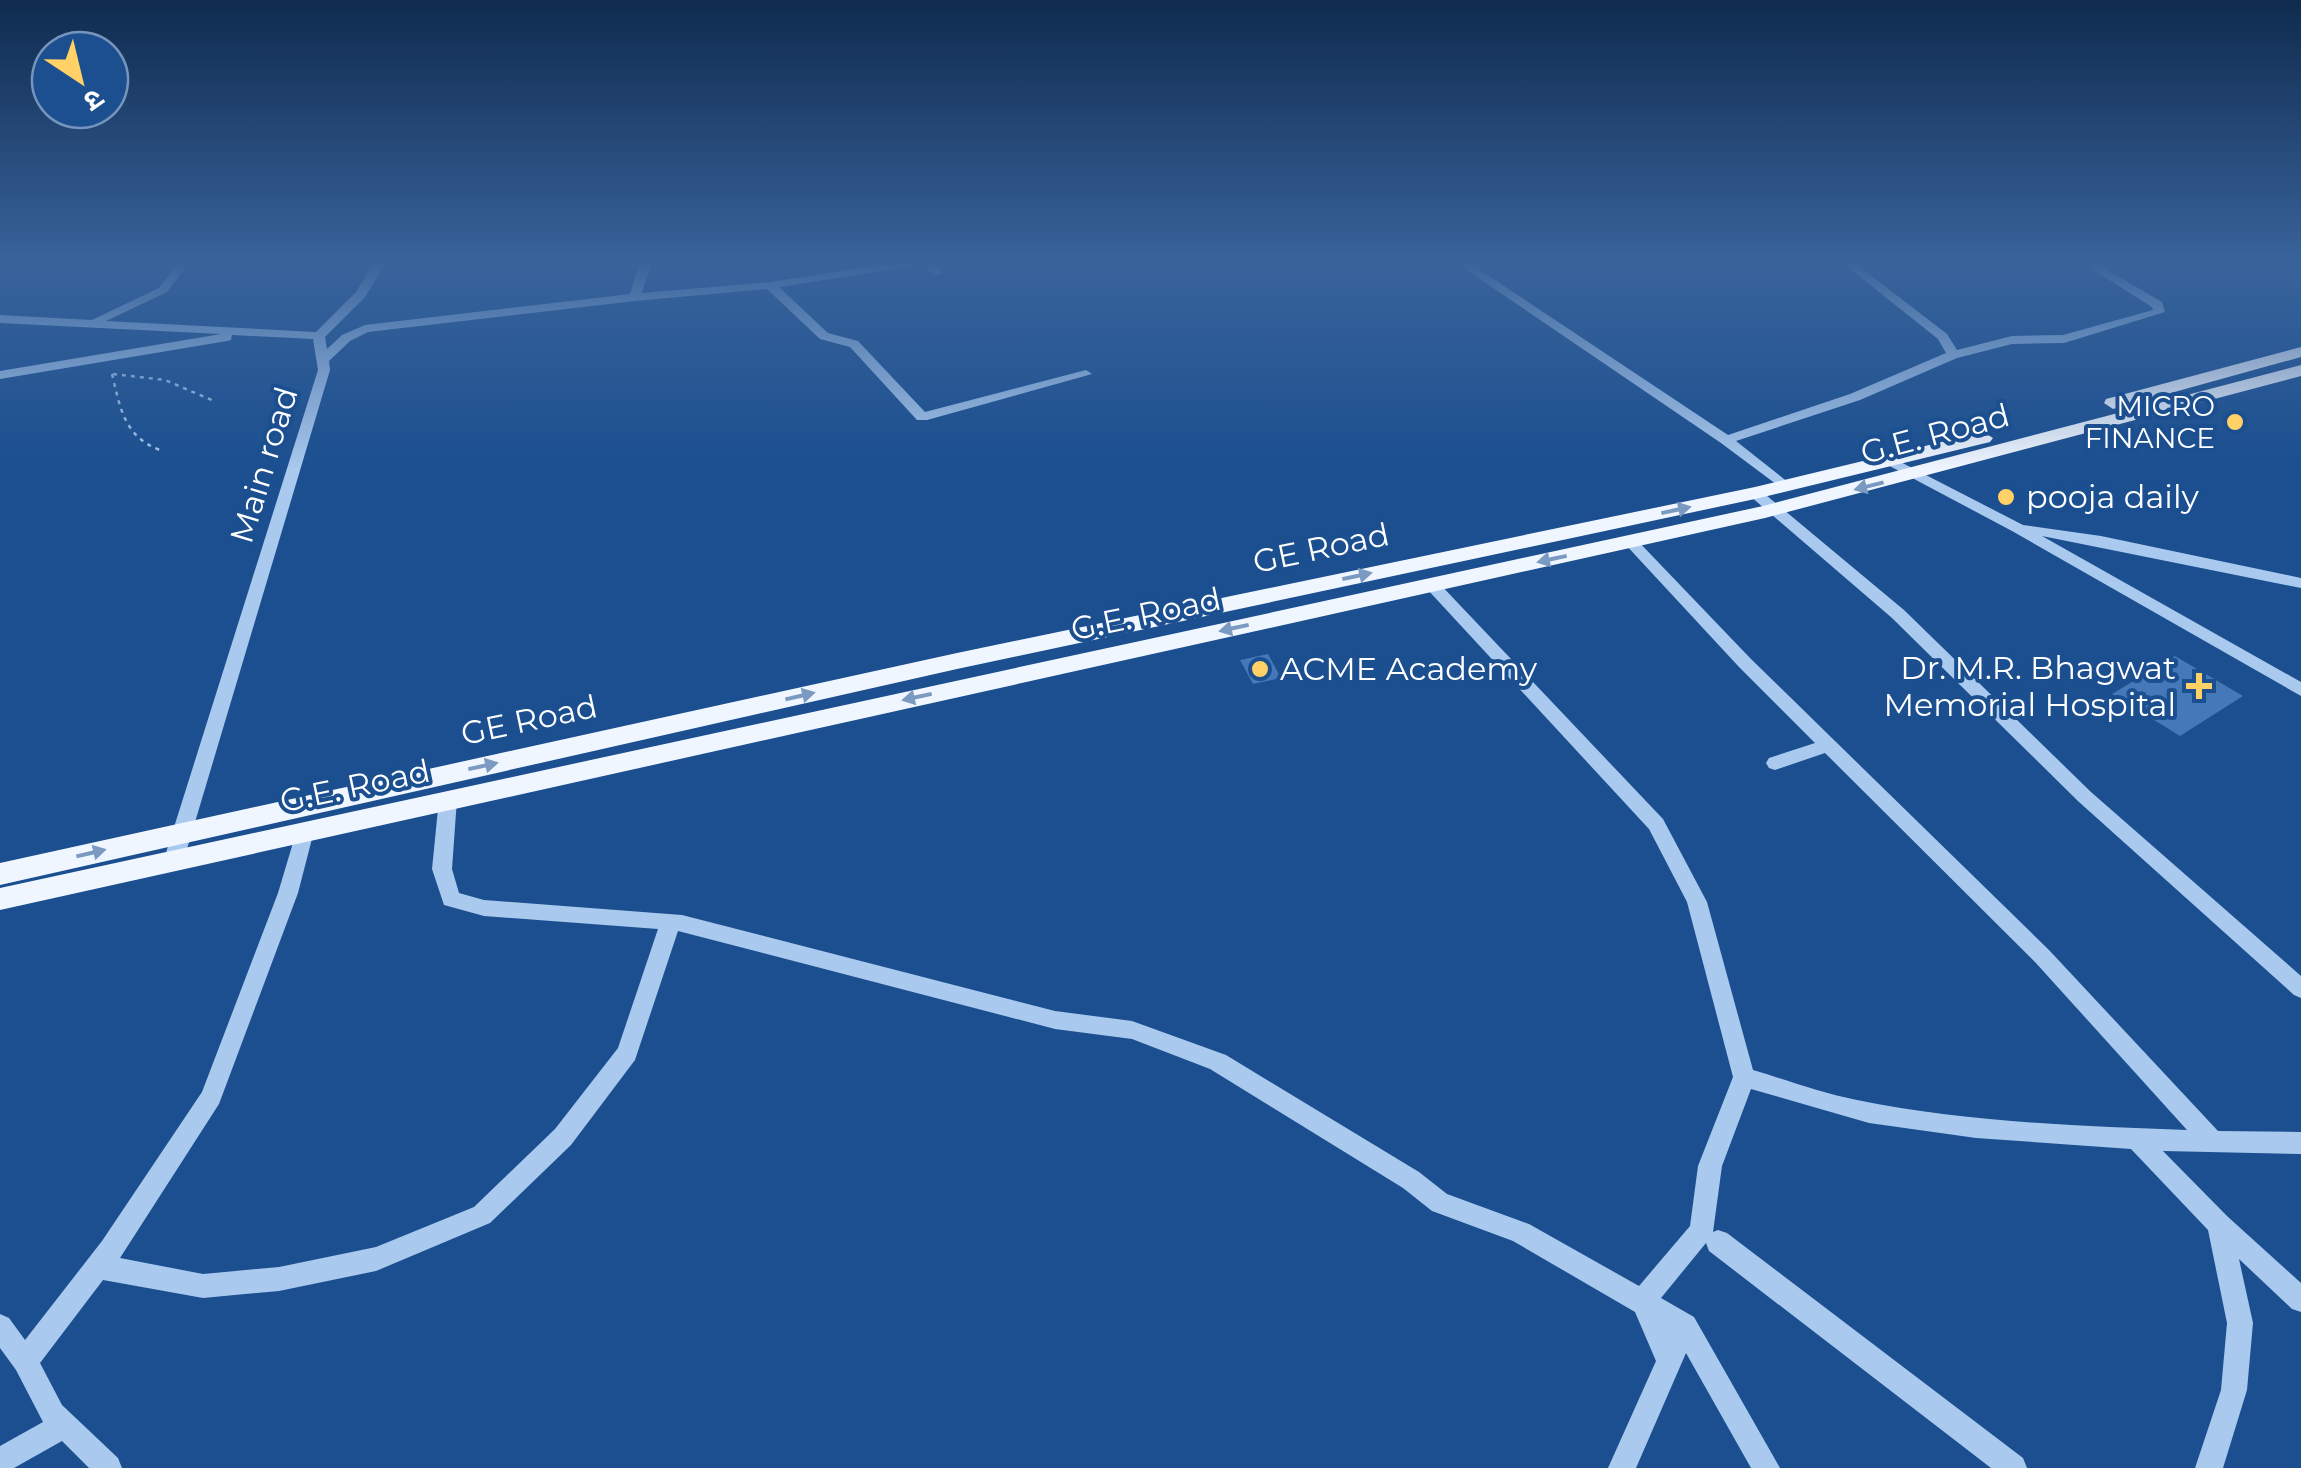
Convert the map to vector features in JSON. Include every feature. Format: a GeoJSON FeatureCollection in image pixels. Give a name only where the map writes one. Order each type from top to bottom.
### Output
{"type":"FeatureCollection","features":[{"type":"Feature","properties":{"kind":"main road","name":"GE Road"},"geometry":{"type":"LineString","coordinates":[[0,874],[956,661],[1755,493],[2028,427],[2301,352]]}},
{"type":"Feature","properties":{"kind":"main road","name":"G.E. Road"},"geometry":{"type":"LineString","coordinates":[[0,899],[1773,510],[2301,370]]}},
{"type":"Feature","properties":{"kind":"street"},"geometry":{"type":"LineString","coordinates":[[0,375],[254,333]]}},
{"type":"Feature","properties":{"kind":"street"},"geometry":{"type":"LineString","coordinates":[[265,333],[319,336],[323,333]]}},
{"type":"Feature","properties":{"kind":"street"},"geometry":{"type":"LineString","coordinates":[[322,360],[346,338],[359,333]]}},
{"type":"Feature","properties":{"kind":"street"},"geometry":{"type":"LineString","coordinates":[[820,333],[854,344],[922,417],[1086,374]]}},
{"type":"Feature","properties":{"kind":"street"},"geometry":{"type":"LineString","coordinates":[[1565,333],[1726,440],[1784,486]]}},
{"type":"Feature","properties":{"kind":"street"},"geometry":{"type":"LineString","coordinates":[[1938,333],[1952,355]]}},
{"type":"Feature","properties":{"kind":"street"},"geometry":{"type":"LineString","coordinates":[[1726,440],[1855,397],[1952,355],[2012,340],[2064,339],[2087,333]]}},
{"type":"Feature","properties":{"kind":"street","name":"Main road"},"geometry":{"type":"LineString","coordinates":[[174,859],[324,370],[319,336]]}},
{"type":"Feature","properties":{"kind":"street"},"geometry":{"type":"LineString","coordinates":[[1889,460],[2301,690]]}},
{"type":"Feature","properties":{"kind":"street"},"geometry":{"type":"LineString","coordinates":[[1755,493],[1898,614],[2085,796],[2301,989]]}},
{"type":"Feature","properties":{"kind":"street"},"geometry":{"type":"LineString","coordinates":[[2016,528],[2102,541],[2301,584]]}},
{"type":"Feature","properties":{"kind":"street"},"geometry":{"type":"LineString","coordinates":[[1630,542],[2042,956],[2213,1142]]}},
{"type":"Feature","properties":{"kind":"street"},"geometry":{"type":"LineString","coordinates":[[1432,585],[1656,824],[1697,902],[1744,1077],[1710,1166],[1701,1231],[1643,1300],[1670,1361]]}},
{"type":"Feature","properties":{"kind":"street"},"geometry":{"type":"LineString","coordinates":[[1775,763],[1829,745]]}},
{"type":"Feature","properties":{"kind":"street"},"geometry":{"type":"LineString","coordinates":[[448,800],[442,869],[451,899],[484,908],[671,922],[1055,1020],[1132,1030],[1218,1062],[1411,1180],[1440,1203],[1520,1232],[1685,1326],[1766,1468]]}},
{"type":"Feature","properties":{"kind":"street"},"geometry":{"type":"LineString","coordinates":[[25,1361],[99,1267],[212,1097],[282,909],[305,830]]}},
{"type":"Feature","properties":{"kind":"street"},"geometry":{"type":"LineString","coordinates":[[99,1267],[203,1286],[278,1279],[376,1259],[482,1215],[563,1137],[626,1053],[671,922]]}},
{"type":"Feature","properties":{"kind":"street"},"geometry":{"type":"LineString","coordinates":[[1744,1077],[1864,1112],[2004,1130],[2301,1143]]}},
{"type":"Feature","properties":{"kind":"street"},"geometry":{"type":"LineString","coordinates":[[2135,1138],[2218,1224],[2301,1300]]}},
{"type":"Feature","properties":{"kind":"street"},"geometry":{"type":"LineString","coordinates":[[2208,1468],[2234,1390],[2240,1323],[2218,1224]]}},
{"type":"Feature","properties":{"kind":"street"},"geometry":{"type":"LineString","coordinates":[[1718,1242],[2013,1468]]}},
{"type":"Feature","properties":{"kind":"street"},"geometry":{"type":"LineString","coordinates":[[1622,1468],[1685,1326]]}},
{"type":"Feature","properties":{"kind":"street"},"geometry":{"type":"LineString","coordinates":[[0,1328],[25,1361],[53,1414],[108,1468]]}},
{"type":"Feature","properties":{"kind":"street"},"geometry":{"type":"LineString","coordinates":[[0,1461],[64,1425]]}},
{"type":"Feature","properties":{"kind":"path"},"geometry":{"type":"LineString","coordinates":[[160,450],[136,441],[126,424],[112,374],[171,380],[194,387],[214,400]]}},
{"type":"Feature","properties":{"kind":"building","name":"ACME Academy"},"geometry":{"type":"Polygon","coordinates":[[[1268,654],[1281,678],[1253,684],[1240,660],[1268,654]]]}},
{"type":"Feature","properties":{"kind":"building"},"geometry":{"type":"Polygon","coordinates":[[[2175,656],[2243,696],[2180,736],[2112,694],[2175,656]]]}},
{"type":"Feature","properties":{"kind":"place","name":"MICRO FINANCE"},"geometry":{"type":"Point","coordinates":[2235,422]}},
{"type":"Feature","properties":{"kind":"place","name":"pooja daily"},"geometry":{"type":"Point","coordinates":[2006,497]}},
{"type":"Feature","properties":{"kind":"place","name":"ACME Academy"},"geometry":{"type":"Point","coordinates":[1260,669]}},
{"type":"Feature","properties":{"kind":"place","name":"Dr. M.R. Bhagwat Memorial Hospital"},"geometry":{"type":"Point","coordinates":[2199,686]}}]}
